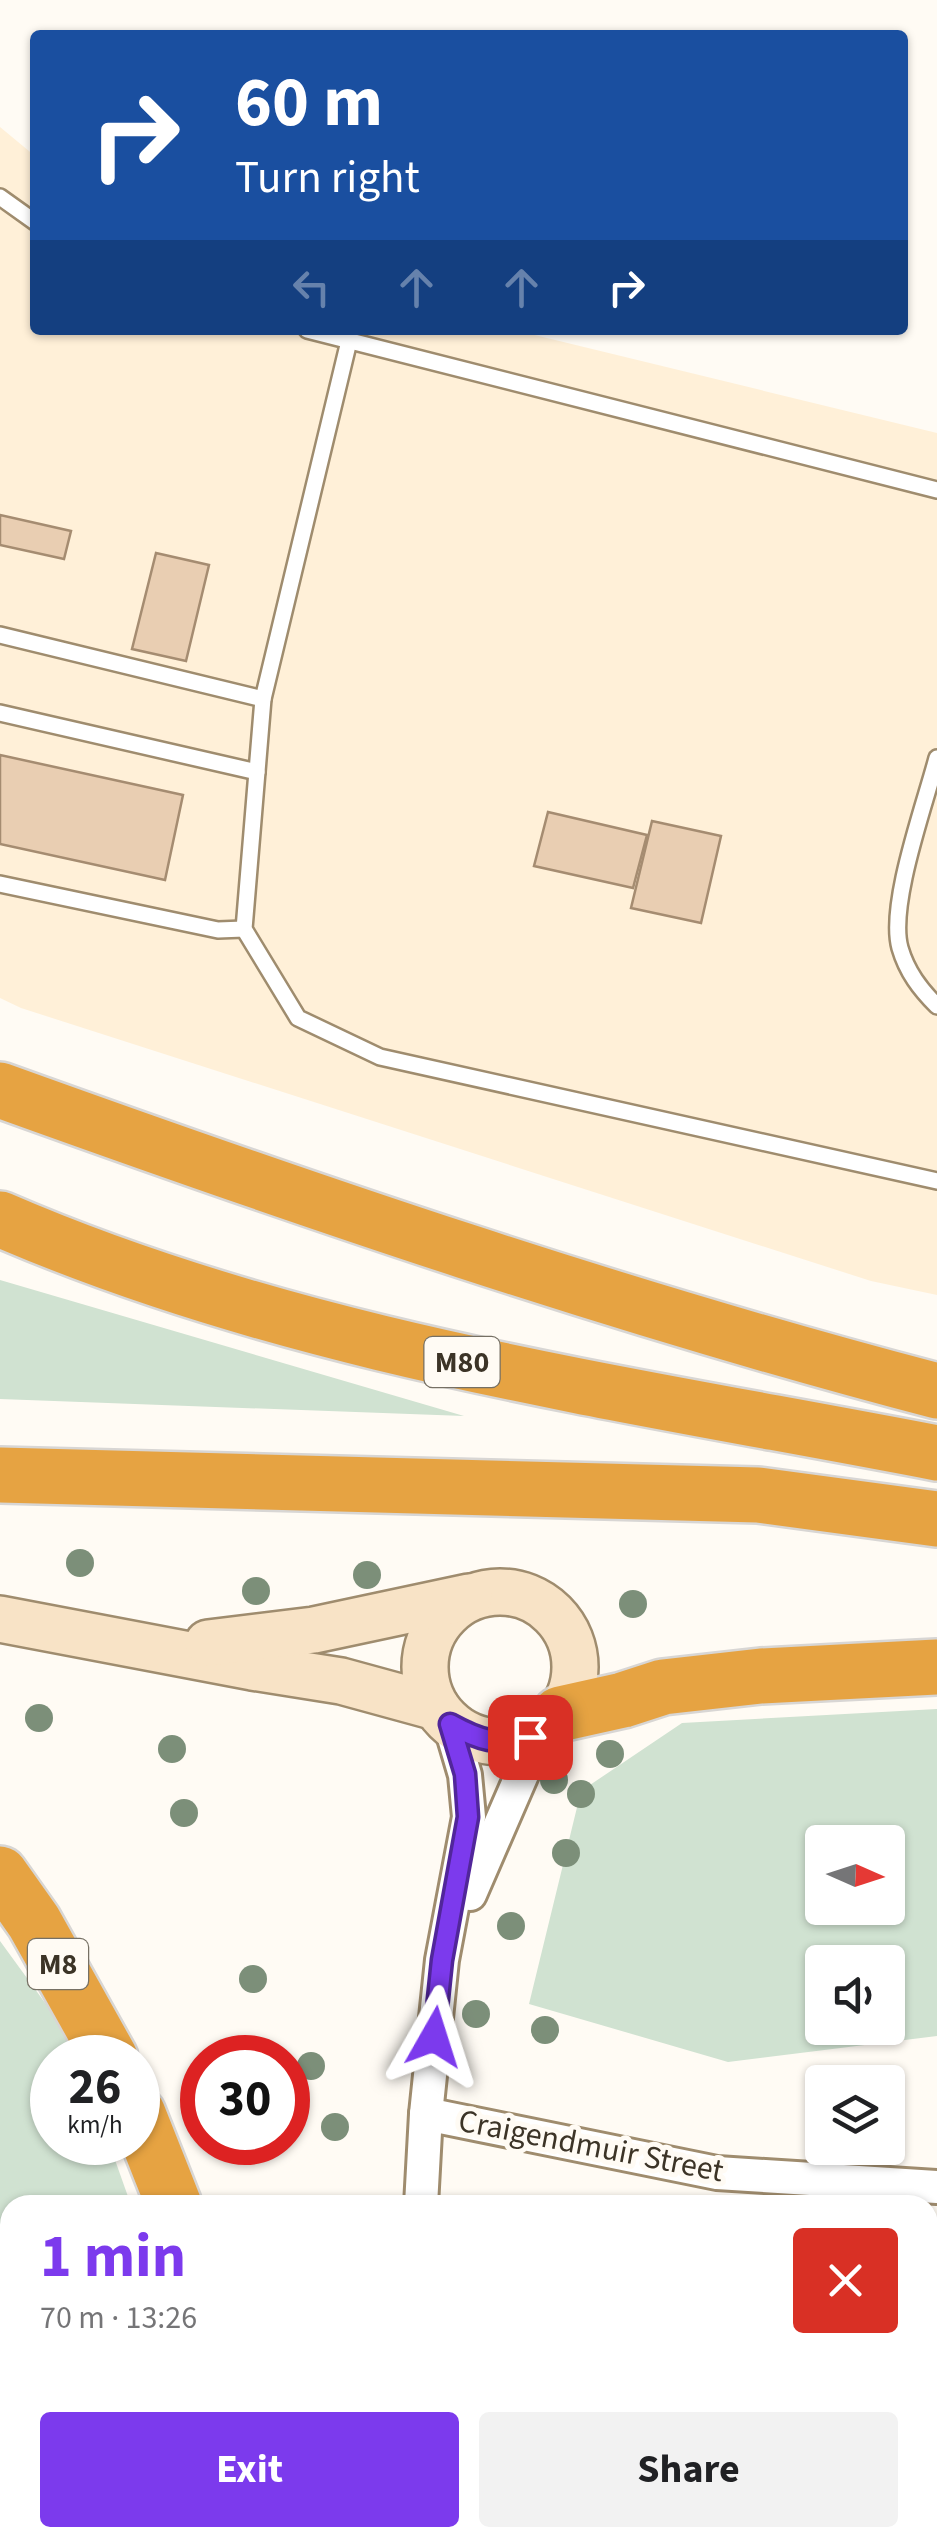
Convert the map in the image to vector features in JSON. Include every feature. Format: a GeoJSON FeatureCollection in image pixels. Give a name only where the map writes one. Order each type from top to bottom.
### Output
{"type":"FeatureCollection","features":[{"type":"Feature","properties":{"kind":"highway"},"geometry":{"type":"LineString","coordinates":[[0,1090],[420,1235],[710,1327],[937,1391]]}},
{"type":"Feature","properties":{"kind":"highway","name":"M80"},"geometry":{"type":"LineString","coordinates":[[0,1219],[212,1296],[361,1340],[937,1452]]}},
{"type":"Feature","properties":{"kind":"highway"},"geometry":{"type":"LineString","coordinates":[[0,1475],[758,1495],[937,1518]]}},
{"type":"Feature","properties":{"kind":"highway"},"geometry":{"type":"LineString","coordinates":[[554,1720],[663,1687],[761,1676],[937,1667]]}},
{"type":"Feature","properties":{"kind":"highway","name":"M8"},"geometry":{"type":"LineString","coordinates":[[0,1874],[34,1922],[97,2035]]}},
{"type":"Feature","properties":{"kind":"highway"},"geometry":{"type":"LineString","coordinates":[[158,2165],[170,2195]]}},
{"type":"Feature","properties":{"kind":"street"},"geometry":{"type":"LineString","coordinates":[[126,1642],[248,1641],[500,1592],[522,1595],[542,1604],[558,1619],[575,1660],[573,1685],[522,1772],[442,1960]]}},
{"type":"Feature","properties":{"kind":"street"},"geometry":{"type":"LineString","coordinates":[[422,2195],[442,1960],[468,1817],[465,1774],[443,1716],[428,1691],[424,1664],[429,1640],[442,1619],[459,1604],[479,1595]]}},
{"type":"Feature","properties":{"kind":"street"},"geometry":{"type":"LineString","coordinates":[[0,1619],[252,1668],[341,1681],[443,1716],[480,1740],[500,1743],[530,1737],[554,1720]]}},
{"type":"Feature","properties":{"kind":"street","name":"Craigendmuir Street"},"geometry":{"type":"LineString","coordinates":[[426,2114],[717,2173],[937,2186]]}},
{"type":"Feature","properties":{"kind":"lane"},"geometry":{"type":"LineString","coordinates":[[0,197],[30,218]]}},
{"type":"Feature","properties":{"kind":"lane"},"geometry":{"type":"LineString","coordinates":[[327,335],[937,490]]}},
{"type":"Feature","properties":{"kind":"lane"},"geometry":{"type":"LineString","coordinates":[[350,341],[264,699],[244,929],[298,1018],[380,1057],[937,1181]]}},
{"type":"Feature","properties":{"kind":"lane"},"geometry":{"type":"LineString","coordinates":[[0,636],[264,699]]}},
{"type":"Feature","properties":{"kind":"lane"},"geometry":{"type":"LineString","coordinates":[[0,713],[257,772]]}},
{"type":"Feature","properties":{"kind":"lane"},"geometry":{"type":"LineString","coordinates":[[937,758],[898,906],[898,919],[899,946],[914,982],[937,1006]]}},
{"type":"Feature","properties":{"kind":"lane"},"geometry":{"type":"LineString","coordinates":[[0,884],[218,930],[244,929]]}},
{"type":"Feature","properties":{"kind":"shaded area"},"geometry":{"type":"Polygon","coordinates":[[[0,127],[30,152],[30,335],[535,335],[937,433],[937,1295],[871,1281],[21,1008],[0,998],[0,127]]]}},
{"type":"Feature","properties":{"kind":"green space"},"geometry":{"type":"Polygon","coordinates":[[[0,1280],[464,1416],[0,1399],[0,1280]]]}},
{"type":"Feature","properties":{"kind":"green space"},"geometry":{"type":"Polygon","coordinates":[[[937,1709],[937,2036],[905,2040],[905,1945],[805,1945],[805,2045],[865,2045],[728,2062],[529,2004],[581,1791],[682,1723],[937,1709]]]}},
{"type":"Feature","properties":{"kind":"green space"},"geometry":{"type":"Polygon","coordinates":[[[0,1941],[68,2035],[30,2035],[30,2165],[117,2165],[127,2195],[0,2195],[0,1941]]]}},
{"type":"Feature","properties":{"kind":"building"},"geometry":{"type":"Polygon","coordinates":[[[0,515],[71,531],[64,559],[0,545],[0,515]]]}},
{"type":"Feature","properties":{"kind":"building"},"geometry":{"type":"Polygon","coordinates":[[[156,553],[209,565],[186,661],[132,649],[156,553]]]}},
{"type":"Feature","properties":{"kind":"building"},"geometry":{"type":"Polygon","coordinates":[[[0,755],[183,795],[165,880],[0,844],[0,755]]]}},
{"type":"Feature","properties":{"kind":"building"},"geometry":{"type":"Polygon","coordinates":[[[548,812],[647,835],[633,888],[534,866],[548,812]]]}},
{"type":"Feature","properties":{"kind":"building"},"geometry":{"type":"Polygon","coordinates":[[[652,821],[721,836],[701,923],[631,908],[652,821]]]}},
{"type":"Feature","properties":{"kind":"route"},"geometry":{"type":"LineString","coordinates":[[434,2037],[442,1960],[468,1817],[465,1774],[450,1724],[480,1740],[500,1743],[530,1737]]}}]}
